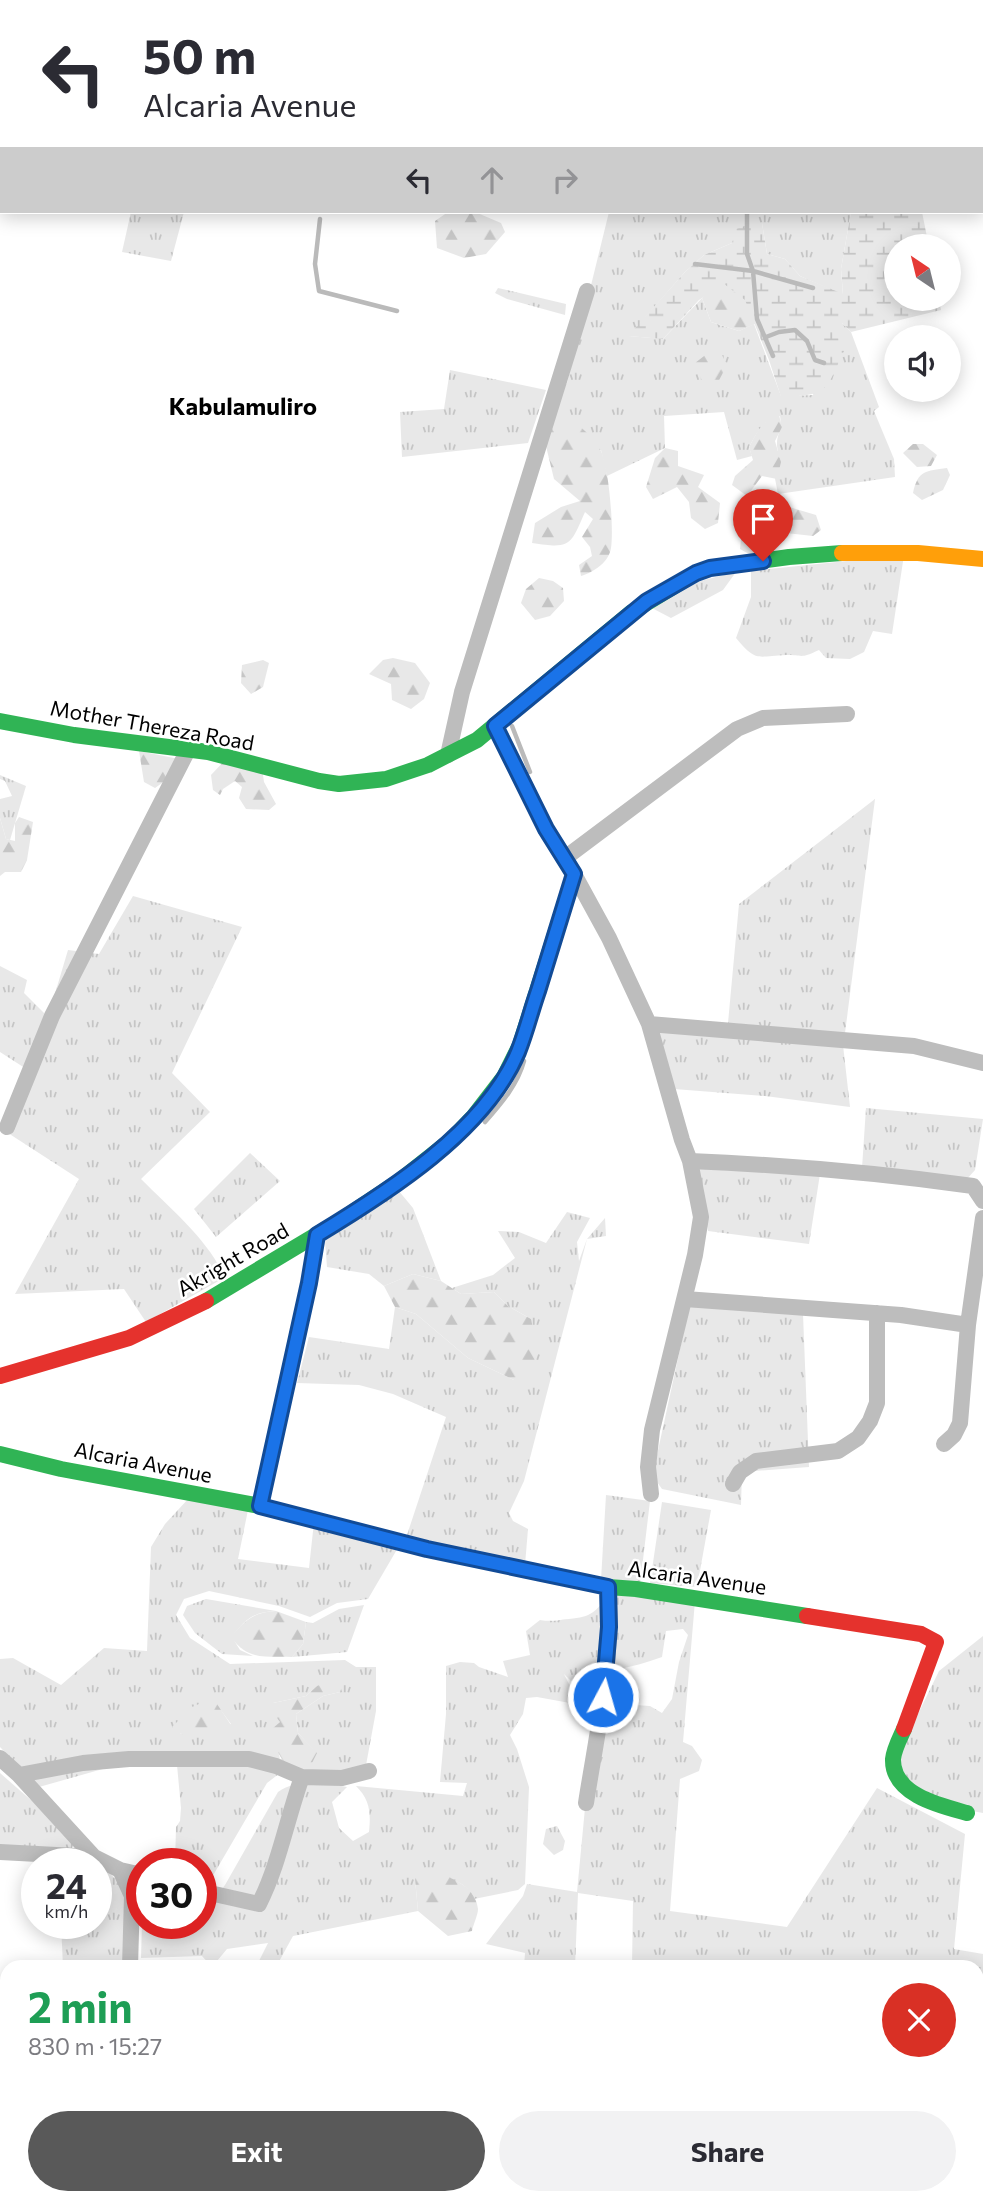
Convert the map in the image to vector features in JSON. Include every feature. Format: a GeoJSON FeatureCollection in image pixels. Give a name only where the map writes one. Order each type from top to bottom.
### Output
{"type":"FeatureCollection","features":[{"type":"Feature","properties":{"kind":"street"},"geometry":{"type":"LineString","coordinates":[[448,755],[461,692],[587,291]]}},
{"type":"Feature","properties":{"kind":"street","name":"Mother Thereza Road"},"geometry":{"type":"LineString","coordinates":[[0,721],[74,735],[208,752],[319,781],[339,783],[386,779],[414,771],[477,740],[639,607],[684,578],[703,570],[789,557],[854,552],[918,553],[983,559]]}},
{"type":"Feature","properties":{"kind":"street"},"geometry":{"type":"LineString","coordinates":[[565,858],[737,729],[762,718],[847,714]]}},
{"type":"Feature","properties":{"kind":"street"},"geometry":{"type":"LineString","coordinates":[[502,721],[546,829],[609,938],[649,1024],[690,1161],[701,1217],[685,1299],[652,1430],[648,1466],[651,1494]]}},
{"type":"Feature","properties":{"kind":"street"},"geometry":{"type":"LineString","coordinates":[[6,1127],[52,1016],[188,750]]}},
{"type":"Feature","properties":{"kind":"street","name":"Akright Road"},"geometry":{"type":"LineString","coordinates":[[0,1376],[94,1350],[146,1332],[236,1284],[317,1235],[381,1193],[443,1146],[470,1121],[494,1093],[518,1053],[574,874]]}},
{"type":"Feature","properties":{"kind":"street"},"geometry":{"type":"LineString","coordinates":[[649,1024],[914,1046],[983,1063]]}},
{"type":"Feature","properties":{"kind":"street"},"geometry":{"type":"LineString","coordinates":[[690,1161],[894,1175],[973,1186],[983,1201]]}},
{"type":"Feature","properties":{"kind":"street"},"geometry":{"type":"LineString","coordinates":[[944,1444],[954,1435],[960,1423],[968,1325],[983,1218]]}},
{"type":"Feature","properties":{"kind":"street"},"geometry":{"type":"LineString","coordinates":[[260,1506],[317,1235]]}},
{"type":"Feature","properties":{"kind":"street"},"geometry":{"type":"LineString","coordinates":[[685,1299],[877,1313],[968,1325]]}},
{"type":"Feature","properties":{"kind":"street"},"geometry":{"type":"LineString","coordinates":[[733,1484],[740,1472],[756,1461],[838,1451],[858,1438],[870,1421],[877,1404],[877,1313]]}},
{"type":"Feature","properties":{"kind":"street","name":"Alcaria Avenue"},"geometry":{"type":"LineString","coordinates":[[0,1454],[61,1469],[260,1506],[427,1549],[608,1587],[914,1631],[936,1642],[893,1757],[895,1777],[903,1787],[967,1813]]}},
{"type":"Feature","properties":{"kind":"street"},"geometry":{"type":"LineString","coordinates":[[586,1803],[607,1656],[608,1587]]}},
{"type":"Feature","properties":{"kind":"street"},"geometry":{"type":"LineString","coordinates":[[0,1758],[86,1848]]}},
{"type":"Feature","properties":{"kind":"street"},"geometry":{"type":"LineString","coordinates":[[19,1775],[83,1763],[130,1759],[249,1759],[302,1777],[342,1778],[369,1771]]}},
{"type":"Feature","properties":{"kind":"street"},"geometry":{"type":"LineString","coordinates":[[217,1895],[259,1904],[302,1777]]}},
{"type":"Feature","properties":{"kind":"street"},"geometry":{"type":"LineString","coordinates":[[0,1852],[21,1853]]}},
{"type":"Feature","properties":{"kind":"street"},"geometry":{"type":"LineString","coordinates":[[112,1866],[126,1871]]}},
{"type":"Feature","properties":{"kind":"street"},"geometry":{"type":"LineString","coordinates":[[120,1870],[132,1896],[130,1960]]}},
{"type":"Feature","properties":{"kind":"green space"},"geometry":{"type":"Polygon","coordinates":[[[131,214],[183,214],[171,261],[122,252],[131,214]]]}},
{"type":"Feature","properties":{"kind":"green space"},"geometry":{"type":"Polygon","coordinates":[[[445,214],[480,214],[501,223],[505,232],[486,254],[464,258],[437,248],[435,221],[445,214]]]}},
{"type":"Feature","properties":{"kind":"green space"},"geometry":{"type":"Polygon","coordinates":[[[609,214],[851,214],[841,269],[843,295],[800,276],[785,259],[767,254],[762,223],[732,243],[704,255],[685,272],[629,336],[663,339],[702,298],[711,322],[739,331],[754,324],[781,396],[813,395],[832,323],[842,323],[851,332],[879,407],[874,411],[894,459],[895,477],[778,494],[770,453],[778,451],[780,416],[765,423],[758,432],[749,447],[752,456],[737,460],[724,412],[664,416],[665,448],[607,476],[601,450],[553,424],[560,390],[567,383],[609,214]]]}},
{"type":"Feature","properties":{"kind":"green space"},"geometry":{"type":"Polygon","coordinates":[[[851,214],[922,214],[926,234],[884,234],[884,312],[933,312],[851,332],[842,323],[832,323],[844,351],[828,383],[817,392],[781,397],[745,300],[723,283],[699,300],[663,339],[628,336],[685,272],[704,255],[732,243],[736,229],[753,223],[762,223],[767,254],[785,259],[800,276],[843,294],[841,269],[851,214]]]}},
{"type":"Feature","properties":{"kind":"green space"},"geometry":{"type":"Polygon","coordinates":[[[734,265],[764,320],[739,331],[711,322],[702,298],[714,282],[734,265]]]}},
{"type":"Feature","properties":{"kind":"green space"},"geometry":{"type":"Polygon","coordinates":[[[498,288],[566,304],[565,315],[507,299],[495,293],[498,288]]]}},
{"type":"Feature","properties":{"kind":"green space"},"geometry":{"type":"Polygon","coordinates":[[[708,353],[722,355],[727,365],[716,386],[704,386],[695,363],[708,353]]]}},
{"type":"Feature","properties":{"kind":"green space"},"geometry":{"type":"Polygon","coordinates":[[[450,370],[546,390],[528,443],[402,457],[400,412],[444,409],[450,370]]]}},
{"type":"Feature","properties":{"kind":"green space"},"geometry":{"type":"Polygon","coordinates":[[[779,415],[782,427],[775,441],[781,462],[777,479],[762,476],[747,496],[732,485],[735,476],[753,460],[749,447],[761,427],[769,419],[779,415]]]}},
{"type":"Feature","properties":{"kind":"green space"},"geometry":{"type":"Polygon","coordinates":[[[569,419],[586,432],[600,449],[606,469],[611,513],[610,553],[600,566],[581,576],[579,565],[592,556],[590,547],[582,537],[593,519],[585,512],[568,542],[562,545],[532,543],[535,523],[561,507],[580,501],[554,479],[544,438],[553,424],[569,419]]]}},
{"type":"Feature","properties":{"kind":"green space"},"geometry":{"type":"Polygon","coordinates":[[[913,444],[923,444],[937,455],[931,466],[917,467],[903,453],[913,444]]]}},
{"type":"Feature","properties":{"kind":"green space"},"geometry":{"type":"Polygon","coordinates":[[[665,448],[678,451],[678,466],[704,475],[698,487],[720,503],[718,523],[705,529],[691,518],[689,502],[677,487],[653,499],[646,487],[655,458],[665,448]]]}},
{"type":"Feature","properties":{"kind":"green space"},"geometry":{"type":"Polygon","coordinates":[[[947,468],[950,475],[943,490],[922,500],[913,493],[917,480],[924,473],[947,468]]]}},
{"type":"Feature","properties":{"kind":"green space"},"geometry":{"type":"Polygon","coordinates":[[[769,501],[816,515],[821,530],[813,536],[777,532],[767,538],[761,554],[749,554],[740,549],[744,511],[769,501]]]}},
{"type":"Feature","properties":{"kind":"green space"},"geometry":{"type":"Polygon","coordinates":[[[904,555],[892,634],[873,631],[864,652],[850,659],[826,658],[819,650],[802,656],[763,657],[753,655],[736,638],[751,597],[751,571],[904,555]]]}},
{"type":"Feature","properties":{"kind":"green space"},"geometry":{"type":"Polygon","coordinates":[[[736,572],[723,590],[671,618],[648,606],[680,586],[736,572]]]}},
{"type":"Feature","properties":{"kind":"green space"},"geometry":{"type":"Polygon","coordinates":[[[539,578],[553,581],[563,588],[564,601],[550,616],[535,620],[521,603],[526,589],[539,578]]]}},
{"type":"Feature","properties":{"kind":"green space"},"geometry":{"type":"Polygon","coordinates":[[[393,658],[415,663],[430,683],[424,699],[411,709],[392,700],[391,684],[369,674],[383,660],[393,658]]]}},
{"type":"Feature","properties":{"kind":"green space"},"geometry":{"type":"Polygon","coordinates":[[[263,660],[269,663],[263,687],[251,694],[241,683],[242,665],[263,660]]]}},
{"type":"Feature","properties":{"kind":"green space"},"geometry":{"type":"Polygon","coordinates":[[[139,751],[179,759],[172,776],[155,788],[144,782],[139,751]]]}},
{"type":"Feature","properties":{"kind":"green space"},"geometry":{"type":"Polygon","coordinates":[[[228,757],[261,761],[264,782],[276,804],[269,810],[246,809],[239,798],[242,787],[235,781],[223,789],[220,795],[213,790],[211,775],[228,757]]]}},
{"type":"Feature","properties":{"kind":"green space"},"geometry":{"type":"Polygon","coordinates":[[[0,775],[26,786],[10,840],[6,839],[0,818],[0,799],[12,796],[0,775]]]}},
{"type":"Feature","properties":{"kind":"green space"},"geometry":{"type":"Polygon","coordinates":[[[875,799],[845,1033],[728,1023],[739,904],[875,799]]]}},
{"type":"Feature","properties":{"kind":"green space"},"geometry":{"type":"Polygon","coordinates":[[[19,817],[33,822],[27,860],[21,872],[5,872],[0,876],[0,818],[6,839],[15,841],[15,823],[19,817]]]}},
{"type":"Feature","properties":{"kind":"green space"},"geometry":{"type":"Polygon","coordinates":[[[133,896],[242,927],[172,1073],[210,1112],[141,1179],[208,1248],[224,1275],[222,1279],[146,1322],[124,1289],[15,1294],[79,1179],[8,1133],[31,1072],[0,1052],[0,966],[27,980],[24,993],[48,1017],[68,950],[99,954],[133,896]]]}},
{"type":"Feature","properties":{"kind":"green space"},"geometry":{"type":"Polygon","coordinates":[[[657,1031],[843,1045],[850,1107],[765,1096],[674,1089],[657,1031]]]}},
{"type":"Feature","properties":{"kind":"green space"},"geometry":{"type":"Polygon","coordinates":[[[866,1108],[983,1119],[975,1170],[967,1179],[862,1168],[866,1108]]]}},
{"type":"Feature","properties":{"kind":"green space"},"geometry":{"type":"Polygon","coordinates":[[[250,1153],[280,1181],[216,1237],[194,1209],[250,1153]]]}},
{"type":"Feature","properties":{"kind":"green space"},"geometry":{"type":"Polygon","coordinates":[[[701,1167],[820,1174],[809,1244],[708,1231],[698,1171],[701,1167]]]}},
{"type":"Feature","properties":{"kind":"green space"},"geometry":{"type":"Polygon","coordinates":[[[398,1190],[413,1208],[441,1281],[413,1274],[384,1286],[369,1274],[327,1267],[325,1241],[398,1190]]]}},
{"type":"Feature","properties":{"kind":"green space"},"geometry":{"type":"Polygon","coordinates":[[[567,1212],[590,1218],[577,1242],[579,1261],[587,1239],[524,1481],[509,1513],[513,1521],[528,1529],[525,1565],[406,1538],[446,1417],[393,1394],[359,1385],[297,1383],[309,1337],[389,1349],[395,1307],[416,1314],[468,1358],[514,1380],[531,1319],[508,1306],[494,1292],[461,1294],[452,1288],[493,1275],[515,1258],[498,1231],[519,1232],[546,1243],[567,1212]]]}},
{"type":"Feature","properties":{"kind":"green space"},"geometry":{"type":"Polygon","coordinates":[[[605,1218],[606,1236],[587,1239],[605,1218]]]}},
{"type":"Feature","properties":{"kind":"green space"},"geometry":{"type":"Polygon","coordinates":[[[413,1274],[441,1281],[461,1294],[494,1292],[508,1306],[531,1319],[537,1348],[534,1378],[514,1380],[468,1358],[416,1314],[395,1307],[384,1286],[413,1274]]]}},
{"type":"Feature","properties":{"kind":"green space"},"geometry":{"type":"Polygon","coordinates":[[[690,1303],[803,1314],[809,1467],[742,1472],[741,1505],[662,1489],[657,1482],[655,1464],[690,1303]]]}},
{"type":"Feature","properties":{"kind":"green space"},"geometry":{"type":"Polygon","coordinates":[[[606,1495],[650,1501],[640,1585],[601,1580],[606,1495]]]}},
{"type":"Feature","properties":{"kind":"green space"},"geometry":{"type":"Polygon","coordinates":[[[189,1498],[248,1510],[238,1559],[309,1568],[314,1522],[399,1546],[368,1599],[337,1603],[310,1617],[279,1606],[209,1591],[184,1599],[176,1615],[190,1638],[230,1664],[345,1660],[356,1667],[376,1667],[376,1711],[364,1776],[280,1773],[267,1783],[217,1869],[217,1848],[175,1848],[176,1827],[180,1821],[181,1808],[177,1765],[124,1763],[39,1787],[0,1747],[0,1659],[13,1658],[61,1685],[104,1648],[147,1651],[151,1547],[165,1524],[189,1498]],[[317,1686],[306,1696],[273,1703],[280,1722],[273,1729],[280,1759],[316,1753],[298,1733],[296,1714],[323,1696],[340,1692],[317,1686]],[[219,1708],[180,1734],[231,1724],[219,1708]]]}},
{"type":"Feature","properties":{"kind":"green space"},"geometry":{"type":"Polygon","coordinates":[[[662,1502],[711,1510],[697,1587],[650,1583],[662,1502]]]}},
{"type":"Feature","properties":{"kind":"green space"},"geometry":{"type":"Polygon","coordinates":[[[610,1594],[695,1601],[683,1742],[692,1746],[702,1760],[699,1771],[680,1779],[670,1911],[787,1927],[877,1788],[965,1834],[954,1949],[983,1954],[983,1960],[632,1960],[633,1901],[578,1893],[575,1960],[524,1960],[525,1953],[486,1944],[523,1896],[527,1884],[577,1892],[587,1787],[608,1687],[623,1677],[634,1689],[635,1705],[650,1706],[662,1713],[672,1699],[679,1662],[688,1635],[683,1629],[666,1631],[662,1657],[571,1681],[564,1674],[575,1696],[570,1703],[537,1697],[526,1698],[523,1714],[510,1735],[529,1787],[525,1884],[518,1890],[474,1899],[457,1881],[441,1878],[415,1879],[418,1911],[293,1936],[280,1960],[260,1960],[268,1943],[227,1949],[218,1960],[206,1960],[202,1956],[141,1958],[142,1939],[217,1939],[217,1896],[278,1792],[303,1783],[347,1787],[332,1802],[339,1828],[353,1841],[369,1832],[370,1825],[367,1801],[356,1786],[463,1796],[467,1783],[440,1782],[446,1714],[446,1666],[460,1662],[474,1663],[508,1677],[503,1661],[530,1655],[526,1631],[540,1620],[555,1621],[588,1615],[610,1594]]]}},
{"type":"Feature","properties":{"kind":"green space"},"geometry":{"type":"Polygon","coordinates":[[[206,1599],[276,1611],[251,1618],[241,1625],[232,1637],[240,1650],[253,1656],[222,1654],[195,1633],[183,1615],[187,1606],[206,1599]]]}},
{"type":"Feature","properties":{"kind":"green space"},"geometry":{"type":"Polygon","coordinates":[[[364,1605],[347,1652],[292,1657],[303,1644],[306,1622],[313,1623],[339,1609],[364,1605]]]}},
{"type":"Feature","properties":{"kind":"green space"},"geometry":{"type":"Polygon","coordinates":[[[276,1611],[306,1622],[303,1644],[292,1657],[251,1654],[237,1645],[231,1637],[250,1618],[276,1611]]]}},
{"type":"Feature","properties":{"kind":"green space"},"geometry":{"type":"Polygon","coordinates":[[[983,1636],[983,1813],[967,1810],[909,1784],[896,1759],[939,1671],[983,1636]]]}},
{"type":"Feature","properties":{"kind":"green space"},"geometry":{"type":"Polygon","coordinates":[[[332,1680],[344,1681],[340,1692],[323,1696],[296,1714],[298,1733],[317,1753],[310,1767],[292,1770],[283,1761],[274,1742],[272,1729],[280,1722],[271,1710],[273,1703],[306,1696],[317,1686],[332,1680]]]}},
{"type":"Feature","properties":{"kind":"green space"},"geometry":{"type":"Polygon","coordinates":[[[213,1698],[231,1725],[208,1735],[194,1737],[179,1733],[172,1727],[192,1707],[213,1698]]]}},
{"type":"Feature","properties":{"kind":"green space"},"geometry":{"type":"Polygon","coordinates":[[[0,1773],[73,1837],[75,1843],[72,1848],[0,1846],[0,1773]]]}},
{"type":"Feature","properties":{"kind":"green space"},"geometry":{"type":"Polygon","coordinates":[[[557,1826],[565,1841],[563,1850],[554,1855],[543,1844],[546,1829],[557,1826]]]}},
{"type":"Feature","properties":{"kind":"green space"},"geometry":{"type":"Polygon","coordinates":[[[426,1869],[458,1882],[471,1893],[478,1909],[472,1931],[448,1936],[418,1911],[415,1879],[426,1869]]]}},
{"type":"Feature","properties":{"kind":"green space"},"geometry":{"type":"Polygon","coordinates":[[[112,1876],[126,1889],[128,1960],[63,1960],[62,1939],[112,1939],[112,1876]]]}},
{"type":"Feature","properties":{"kind":"waterway"},"geometry":{"type":"LineString","coordinates":[[747,214],[747,254],[753,271],[757,319],[773,356]]}},
{"type":"Feature","properties":{"kind":"waterway"},"geometry":{"type":"LineString","coordinates":[[320,219],[315,264],[319,291],[397,311]]}},
{"type":"Feature","properties":{"kind":"waterway"},"geometry":{"type":"LineString","coordinates":[[695,264],[753,271],[813,288]]}},
{"type":"Feature","properties":{"kind":"waterway"},"geometry":{"type":"LineString","coordinates":[[766,337],[795,330],[807,341],[815,360],[824,363]]}},
{"type":"Feature","properties":{"kind":"waterway"},"geometry":{"type":"LineString","coordinates":[[512,726],[530,772]]}},
{"type":"Feature","properties":{"kind":"waterway"},"geometry":{"type":"LineString","coordinates":[[485,1122],[513,1086],[524,1061]]}},
{"type":"Feature","properties":{"kind":"traffic: fast"},"geometry":{"type":"LineString","coordinates":[[0,721],[74,735],[208,752],[319,781],[339,784],[386,779],[428,765],[477,740],[632,612],[696,573],[710,568],[789,557],[842,553]]}},
{"type":"Feature","properties":{"kind":"traffic: fast"},"geometry":{"type":"LineString","coordinates":[[206,1301],[341,1220],[398,1182],[451,1140],[474,1116],[504,1077],[520,1045],[574,874],[546,829],[495,725]]}},
{"type":"Feature","properties":{"kind":"traffic: fast"},"geometry":{"type":"LineString","coordinates":[[0,1454],[61,1469],[260,1506],[427,1549],[608,1587],[807,1616]]}},
{"type":"Feature","properties":{"kind":"traffic: fast"},"geometry":{"type":"LineString","coordinates":[[904,1729],[893,1759],[900,1782],[920,1797],[967,1813]]}},
{"type":"Feature","properties":{"kind":"traffic: slow"},"geometry":{"type":"LineString","coordinates":[[842,553],[918,553],[983,559]]}},
{"type":"Feature","properties":{"kind":"traffic: jam"},"geometry":{"type":"LineString","coordinates":[[0,1376],[129,1338],[206,1301]]}},
{"type":"Feature","properties":{"kind":"traffic: jam"},"geometry":{"type":"LineString","coordinates":[[807,1616],[921,1634],[936,1642],[904,1729]]}},
{"type":"Feature","properties":{"kind":"district","name":"Kabulamuliro"},"geometry":{"type":"Point","coordinates":[243,407]}},
{"type":"Feature","properties":{"kind":"route"},"geometry":{"type":"LineString","coordinates":[[603,1697],[609,1627],[608,1587],[427,1549],[260,1506],[295,1353],[317,1235],[381,1193],[443,1146],[470,1121],[494,1093],[518,1053],[558,930],[574,874],[546,829],[495,726],[616,625],[647,601],[684,578],[710,568],[763,561]]}}]}
